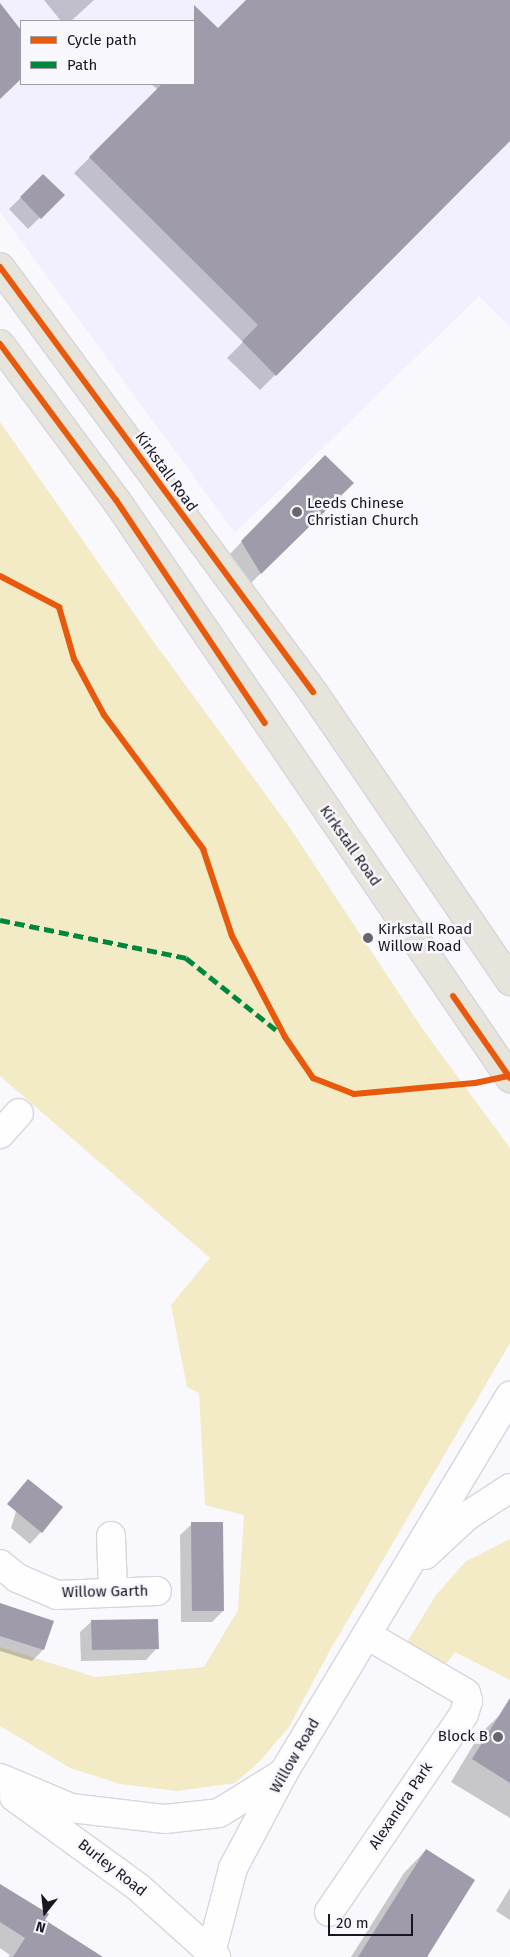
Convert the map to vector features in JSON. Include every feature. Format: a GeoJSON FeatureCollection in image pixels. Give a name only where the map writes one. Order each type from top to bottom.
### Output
{"type":"FeatureCollection","features":[{"type":"Feature","properties":{"kind":"main road","name":"Kirkstall Road"},"geometry":{"type":"LineString","coordinates":[[0,267],[313,692],[510,981]]}},
{"type":"Feature","properties":{"kind":"main road","name":"Kirkstall Road"},"geometry":{"type":"LineString","coordinates":[[0,344],[116,500],[510,1078]]}},
{"type":"Feature","properties":{"kind":"street"},"geometry":{"type":"LineString","coordinates":[[0,1134],[19,1113]]}},
{"type":"Feature","properties":{"kind":"street","name":"Willow Road"},"geometry":{"type":"LineString","coordinates":[[212,1955],[233,1868],[284,1772],[406,1573],[510,1396]]}},
{"type":"Feature","properties":{"kind":"street","name":"Willow Road"},"geometry":{"type":"LineString","coordinates":[[406,1573],[467,1516],[510,1488]]}},
{"type":"Feature","properties":{"kind":"street"},"geometry":{"type":"LineString","coordinates":[[111,1536],[113,1590]]}},
{"type":"Feature","properties":{"kind":"street","name":"Willow Garth"},"geometry":{"type":"LineString","coordinates":[[0,1564],[17,1578],[57,1595],[113,1590],[157,1591]]}},
{"type":"Feature","properties":{"kind":"street","name":"Alexandra Park"},"geometry":{"type":"LineString","coordinates":[[329,1912],[464,1714],[468,1701],[466,1693],[367,1635]]}},
{"type":"Feature","properties":{"kind":"street"},"geometry":{"type":"LineString","coordinates":[[0,1778],[71,1808],[165,1819],[219,1813],[284,1772]]}},
{"type":"Feature","properties":{"kind":"street","name":"Burley Road"},"geometry":{"type":"LineString","coordinates":[[0,1788],[138,1887],[212,1955]]}},
{"type":"Feature","properties":{"kind":"shaded area"},"geometry":{"type":"Polygon","coordinates":[[[0,0],[510,0],[510,327],[479,296],[235,533],[0,212],[0,0]]]}},
{"type":"Feature","properties":{"kind":"shaded area"},"geometry":{"type":"Polygon","coordinates":[[[0,422],[156,645],[288,825],[424,1031],[510,1148],[510,1343],[329,1652],[289,1727],[260,1761],[235,1783],[177,1791],[120,1784],[70,1768],[0,1726],[0,1647],[95,1677],[204,1667],[238,1610],[244,1515],[205,1505],[199,1393],[187,1387],[171,1305],[210,1258],[0,1076],[0,422]]]}},
{"type":"Feature","properties":{"kind":"shaded area"},"geometry":{"type":"Polygon","coordinates":[[[510,1539],[510,1680],[455,1652],[446,1664],[407,1642],[436,1595],[465,1562],[510,1539]]]}},
{"type":"Feature","properties":{"kind":"building"},"geometry":{"type":"Polygon","coordinates":[[[246,0],[510,0],[510,141],[276,376],[242,341],[258,325],[89,157],[161,85],[195,85],[194,5],[218,28],[246,0]]]}},
{"type":"Feature","properties":{"kind":"building"},"geometry":{"type":"Polygon","coordinates":[[[0,3],[20,29],[20,80],[0,99],[0,3]]]}},
{"type":"Feature","properties":{"kind":"building"},"geometry":{"type":"Polygon","coordinates":[[[43,174],[65,195],[41,219],[20,197],[43,174]]]}},
{"type":"Feature","properties":{"kind":"building","name":"Leeds Chinese Christian Church"},"geometry":{"type":"Polygon","coordinates":[[[325,455],[354,483],[261,574],[241,541],[325,455]]]}},
{"type":"Feature","properties":{"kind":"building"},"geometry":{"type":"Polygon","coordinates":[[[28,1479],[63,1507],[42,1533],[7,1504],[28,1479]]]}},
{"type":"Feature","properties":{"kind":"building"},"geometry":{"type":"Polygon","coordinates":[[[191,1522],[223,1522],[224,1611],[192,1611],[191,1522]]]}},
{"type":"Feature","properties":{"kind":"building"},"geometry":{"type":"Polygon","coordinates":[[[0,1603],[54,1621],[44,1650],[0,1636],[0,1603]]]}},
{"type":"Feature","properties":{"kind":"building"},"geometry":{"type":"Polygon","coordinates":[[[158,1619],[159,1649],[92,1650],[91,1620],[158,1619]]]}},
{"type":"Feature","properties":{"kind":"building","name":"Block B"},"geometry":{"type":"Polygon","coordinates":[[[510,1698],[510,1783],[472,1759],[510,1698]]]}},
{"type":"Feature","properties":{"kind":"building"},"geometry":{"type":"Polygon","coordinates":[[[426,1849],[475,1880],[427,1957],[358,1957],[426,1849]]]}},
{"type":"Feature","properties":{"kind":"building"},"geometry":{"type":"Polygon","coordinates":[[[0,1884],[49,1914],[45,1920],[103,1957],[13,1957],[25,1938],[0,1922],[0,1884]]]}},
{"type":"Feature","properties":{"kind":"marked path"},"geometry":{"type":"LineString","coordinates":[[0,920],[186,958],[280,1033]]}},
{"type":"Feature","properties":{"kind":"cycle path"},"geometry":{"type":"LineString","coordinates":[[0,267],[313,692]]}},
{"type":"Feature","properties":{"kind":"cycle path"},"geometry":{"type":"LineString","coordinates":[[0,344],[116,500],[265,723]]}},
{"type":"Feature","properties":{"kind":"cycle path"},"geometry":{"type":"LineString","coordinates":[[0,576],[59,607],[74,659],[104,715],[203,849],[232,936],[285,1037],[313,1078],[354,1094],[475,1083],[509,1076]]}},
{"type":"Feature","properties":{"kind":"cycle path"},"geometry":{"type":"LineString","coordinates":[[453,996],[510,1078]]}},
{"type":"Feature","properties":{"kind":"place","name":"Leeds Chinese Christian Church"},"geometry":{"type":"Point","coordinates":[297,512]}},
{"type":"Feature","properties":{"kind":"place","name":"Kirkstall Road Willow Road"},"geometry":{"type":"Point","coordinates":[368,938]}},
{"type":"Feature","properties":{"kind":"place","name":"Block B"},"geometry":{"type":"Point","coordinates":[498,1737]}}]}
